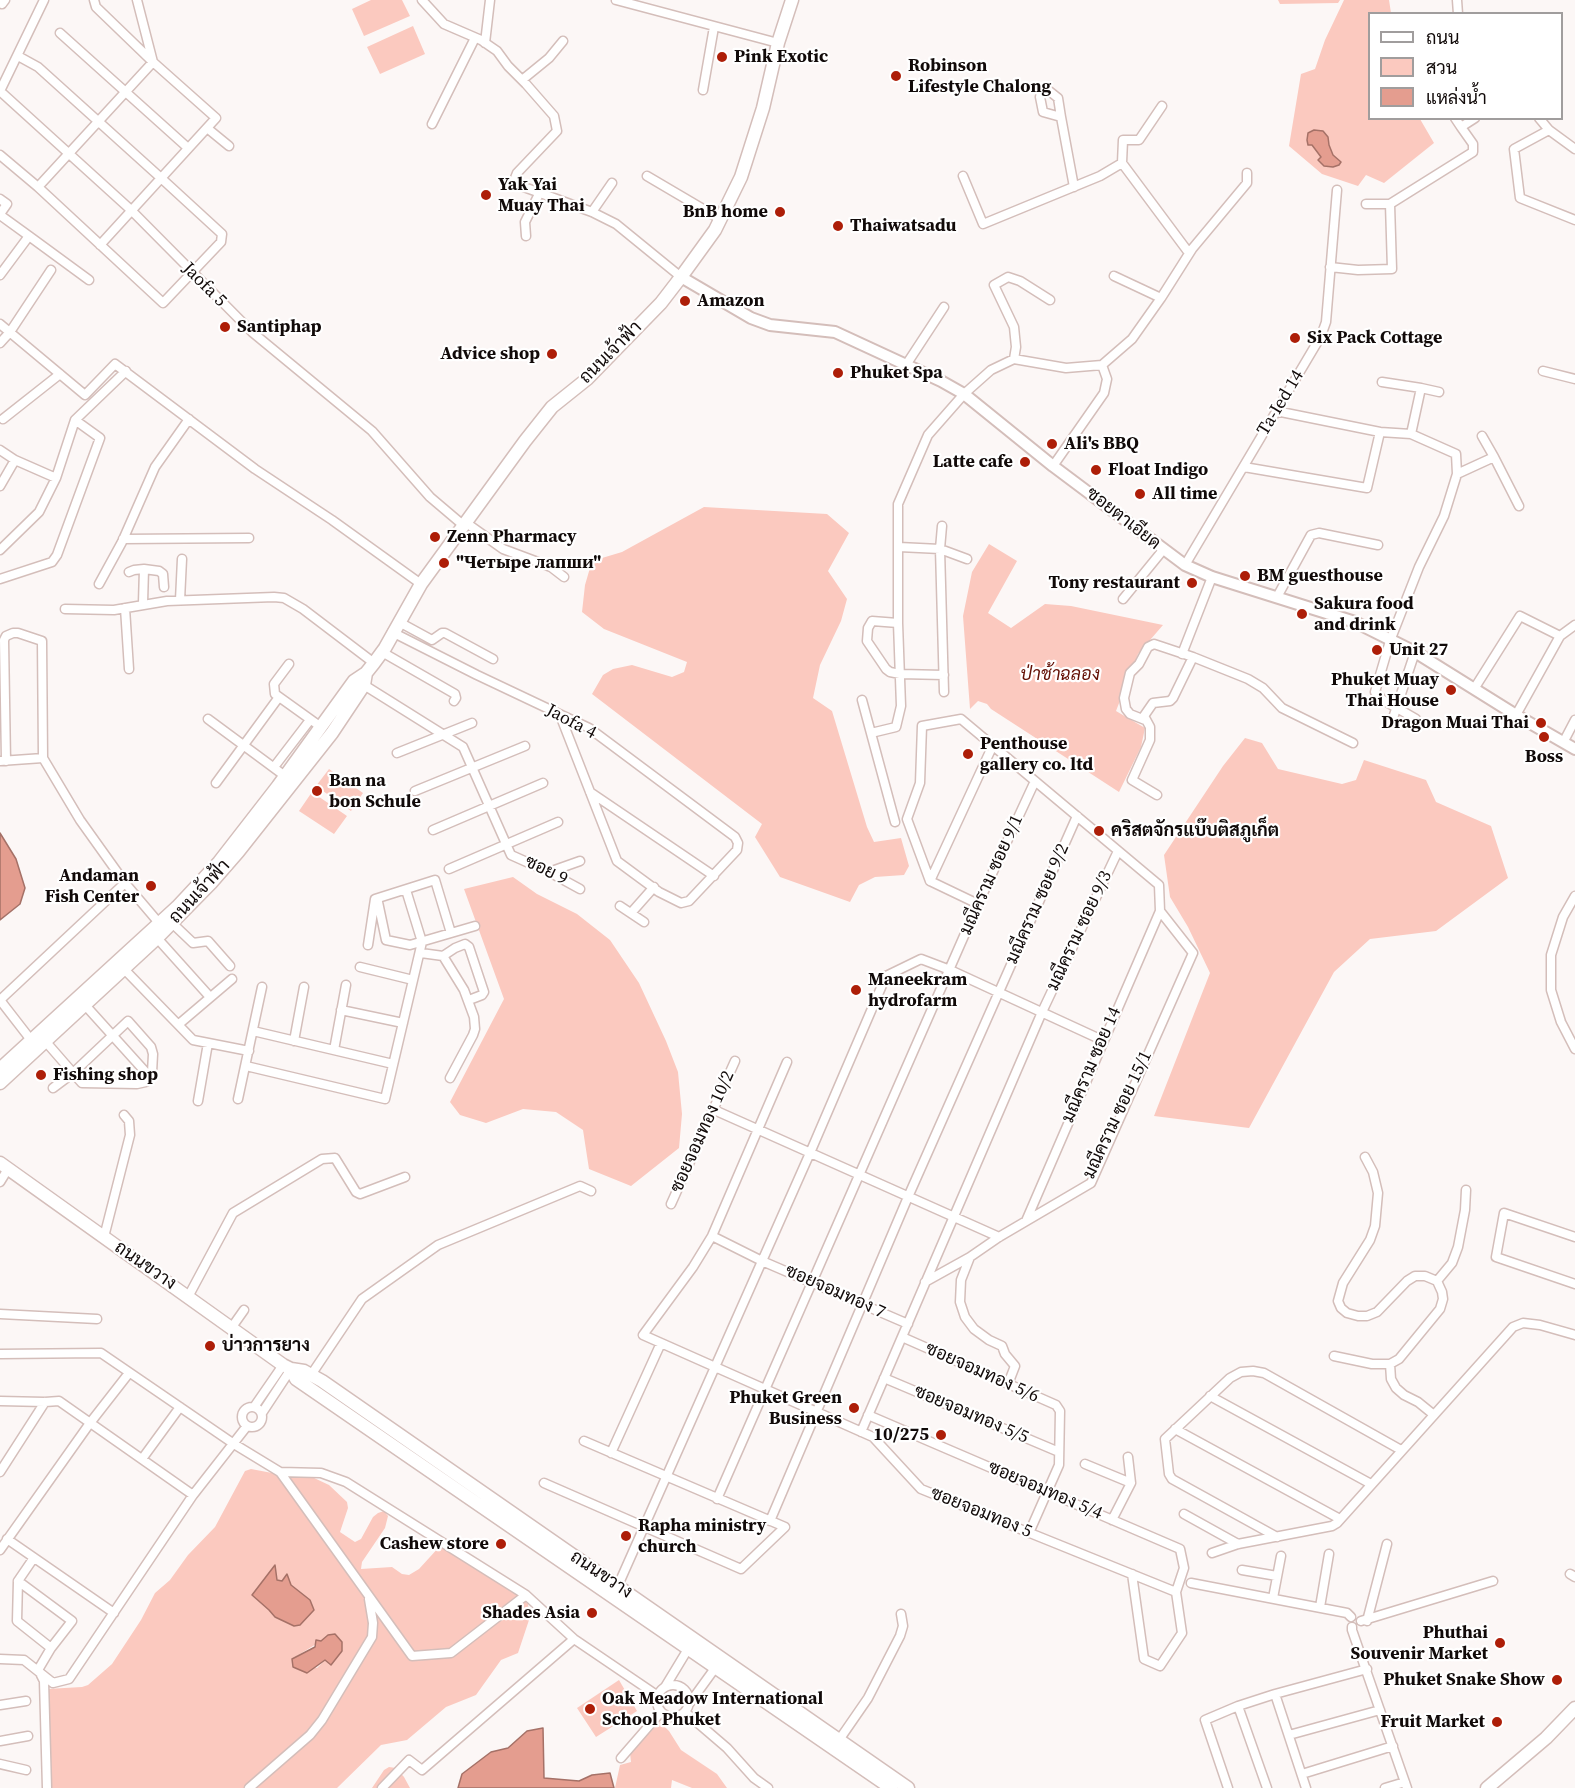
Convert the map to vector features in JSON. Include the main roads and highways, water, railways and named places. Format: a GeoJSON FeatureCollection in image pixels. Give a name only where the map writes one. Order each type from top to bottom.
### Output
{"type":"FeatureCollection","features":[{"type":"Feature","properties":{"kind":"main road","name":"ถนนเจ้าฟ้า"},"geometry":{"type":"LineString","coordinates":[[0,1069],[166,923],[238,852],[332,733],[421,584],[552,407],[587,379],[661,303],[681,277],[715,230],[741,177],[763,108],[778,44],[792,0]]}},
{"type":"Feature","properties":{"kind":"main road","name":"ถนนเจ้าฟ้า"},"geometry":{"type":"LineString","coordinates":[[0,1083],[157,938],[166,923],[219,862],[285,776],[315,723],[354,681],[368,674]]}},
{"type":"Feature","properties":{"kind":"main road","name":"ถนนขวาง"},"geometry":{"type":"LineString","coordinates":[[4,1166],[287,1367],[296,1379],[410,1451],[862,1762],[908,1788]]}},
{"type":"Feature","properties":{"kind":"main road","name":"ถนนขวาง"},"geometry":{"type":"LineString","coordinates":[[287,1367],[311,1375],[410,1451]]}},
{"type":"Feature","properties":{"kind":"main road","name":"ถนนขวาง"},"geometry":{"type":"LineString","coordinates":[[614,1591],[688,1648],[719,1663],[839,1740],[891,1788]]}},
{"type":"Feature","properties":{"kind":"main road"},"geometry":{"type":"LineString","coordinates":[[1487,1788],[1546,1738],[1575,1708]]}},
{"type":"Feature","properties":{"kind":"main road"},"geometry":{"type":"LineString","coordinates":[[1496,1788],[1575,1719]]}},
{"type":"Feature","properties":{"kind":"water"},"geometry":{"type":"Polygon","coordinates":[[[1314,130],[1323,131],[1328,137],[1333,155],[1341,162],[1339,165],[1324,166],[1318,160],[1321,157],[1312,145],[1308,145],[1307,140],[1308,133],[1314,130]]]}},
{"type":"Feature","properties":{"kind":"water"},"geometry":{"type":"Polygon","coordinates":[[[0,833],[16,859],[25,888],[20,904],[0,920],[0,833]]]}},
{"type":"Feature","properties":{"kind":"water"},"geometry":{"type":"Polygon","coordinates":[[[275,1565],[277,1580],[282,1581],[287,1574],[291,1585],[310,1600],[314,1610],[300,1625],[294,1626],[275,1617],[252,1595],[275,1565]]]}},
{"type":"Feature","properties":{"kind":"water"},"geometry":{"type":"Polygon","coordinates":[[[335,1634],[342,1642],[342,1651],[331,1665],[325,1660],[307,1673],[293,1667],[292,1659],[315,1647],[316,1640],[321,1641],[328,1635],[335,1634]]]}},
{"type":"Feature","properties":{"kind":"water"},"geometry":{"type":"Polygon","coordinates":[[[543,1728],[544,1778],[579,1781],[592,1775],[610,1773],[614,1788],[458,1788],[462,1774],[491,1752],[508,1748],[527,1731],[543,1728]]]}},
{"type":"Feature","properties":{"kind":"place","name":"Pink Exotic"},"geometry":{"type":"Point","coordinates":[722,57]}},
{"type":"Feature","properties":{"kind":"place","name":"Robinson Lifestyle Chalong"},"geometry":{"type":"Point","coordinates":[896,76]}},
{"type":"Feature","properties":{"kind":"place","name":"Yak Yai Muay Thai"},"geometry":{"type":"Point","coordinates":[486,195]}},
{"type":"Feature","properties":{"kind":"place","name":"BnB home"},"geometry":{"type":"Point","coordinates":[780,212]}},
{"type":"Feature","properties":{"kind":"place","name":"Thaiwatsadu"},"geometry":{"type":"Point","coordinates":[838,226]}},
{"type":"Feature","properties":{"kind":"place","name":"Amazon"},"geometry":{"type":"Point","coordinates":[685,301]}},
{"type":"Feature","properties":{"kind":"place","name":"Santiphap"},"geometry":{"type":"Point","coordinates":[225,327]}},
{"type":"Feature","properties":{"kind":"place","name":"Six Pack Cottage"},"geometry":{"type":"Point","coordinates":[1295,338]}},
{"type":"Feature","properties":{"kind":"place","name":"Advice shop"},"geometry":{"type":"Point","coordinates":[552,354]}},
{"type":"Feature","properties":{"kind":"place","name":"Phuket Spa"},"geometry":{"type":"Point","coordinates":[838,373]}},
{"type":"Feature","properties":{"kind":"place","name":"Ali's BBQ"},"geometry":{"type":"Point","coordinates":[1052,444]}},
{"type":"Feature","properties":{"kind":"place","name":"Latte cafe"},"geometry":{"type":"Point","coordinates":[1025,462]}},
{"type":"Feature","properties":{"kind":"place","name":"Float Indigo"},"geometry":{"type":"Point","coordinates":[1096,470]}},
{"type":"Feature","properties":{"kind":"place","name":"All time"},"geometry":{"type":"Point","coordinates":[1140,494]}},
{"type":"Feature","properties":{"kind":"place","name":"Zenn Pharmacy"},"geometry":{"type":"Point","coordinates":[435,537]}},
{"type":"Feature","properties":{"kind":"place","name":"\"Четыре лапши\""},"geometry":{"type":"Point","coordinates":[444,563]}},
{"type":"Feature","properties":{"kind":"place","name":"BM guesthouse"},"geometry":{"type":"Point","coordinates":[1245,576]}},
{"type":"Feature","properties":{"kind":"place","name":"Tony restaurant"},"geometry":{"type":"Point","coordinates":[1192,583]}},
{"type":"Feature","properties":{"kind":"place","name":"Sakura food and drink"},"geometry":{"type":"Point","coordinates":[1302,614]}},
{"type":"Feature","properties":{"kind":"place","name":"Unit 27"},"geometry":{"type":"Point","coordinates":[1377,650]}},
{"type":"Feature","properties":{"kind":"place","name":"Phuket Muay Thai House"},"geometry":{"type":"Point","coordinates":[1451,690]}},
{"type":"Feature","properties":{"kind":"place","name":"Dragon Muai Thai"},"geometry":{"type":"Point","coordinates":[1541,723]}},
{"type":"Feature","properties":{"kind":"place","name":"Boss"},"geometry":{"type":"Point","coordinates":[1544,737]}},
{"type":"Feature","properties":{"kind":"place","name":"Penthouse gallery co. ltd"},"geometry":{"type":"Point","coordinates":[968,754]}},
{"type":"Feature","properties":{"kind":"place","name":"Ban na bon Schule"},"geometry":{"type":"Point","coordinates":[317,791]}},
{"type":"Feature","properties":{"kind":"place","name":"คริสตจักรแบ๊บติสภูเก็ต"},"geometry":{"type":"Point","coordinates":[1099,831]}},
{"type":"Feature","properties":{"kind":"place","name":"Andaman Fish Center"},"geometry":{"type":"Point","coordinates":[151,886]}},
{"type":"Feature","properties":{"kind":"place","name":"Maneekram hydrofarm"},"geometry":{"type":"Point","coordinates":[856,990]}},
{"type":"Feature","properties":{"kind":"place","name":"Fishing shop"},"geometry":{"type":"Point","coordinates":[41,1075]}},
{"type":"Feature","properties":{"kind":"place","name":"บ่าวการยาง"},"geometry":{"type":"Point","coordinates":[210,1346]}},
{"type":"Feature","properties":{"kind":"place","name":"Phuket Green Business"},"geometry":{"type":"Point","coordinates":[854,1408]}},
{"type":"Feature","properties":{"kind":"place","name":"10/275"},"geometry":{"type":"Point","coordinates":[941,1435]}},
{"type":"Feature","properties":{"kind":"place","name":"Rapha ministry church"},"geometry":{"type":"Point","coordinates":[626,1536]}},
{"type":"Feature","properties":{"kind":"place","name":"Cashew store"},"geometry":{"type":"Point","coordinates":[501,1544]}},
{"type":"Feature","properties":{"kind":"place","name":"Shades Asia"},"geometry":{"type":"Point","coordinates":[592,1613]}},
{"type":"Feature","properties":{"kind":"place","name":"Phuthai Souvenir Market"},"geometry":{"type":"Point","coordinates":[1500,1643]}},
{"type":"Feature","properties":{"kind":"place","name":"Phuket Snake Show"},"geometry":{"type":"Point","coordinates":[1557,1680]}},
{"type":"Feature","properties":{"kind":"place","name":"Oak Meadow International School Phuket"},"geometry":{"type":"Point","coordinates":[590,1709]}},
{"type":"Feature","properties":{"kind":"place","name":"Fruit Market"},"geometry":{"type":"Point","coordinates":[1497,1722]}},
{"type":"Feature","properties":{"kind":"park label","name":"ป่าช้าฉลอง"},"geometry":{"type":"Point","coordinates":[1060,675]}}]}
